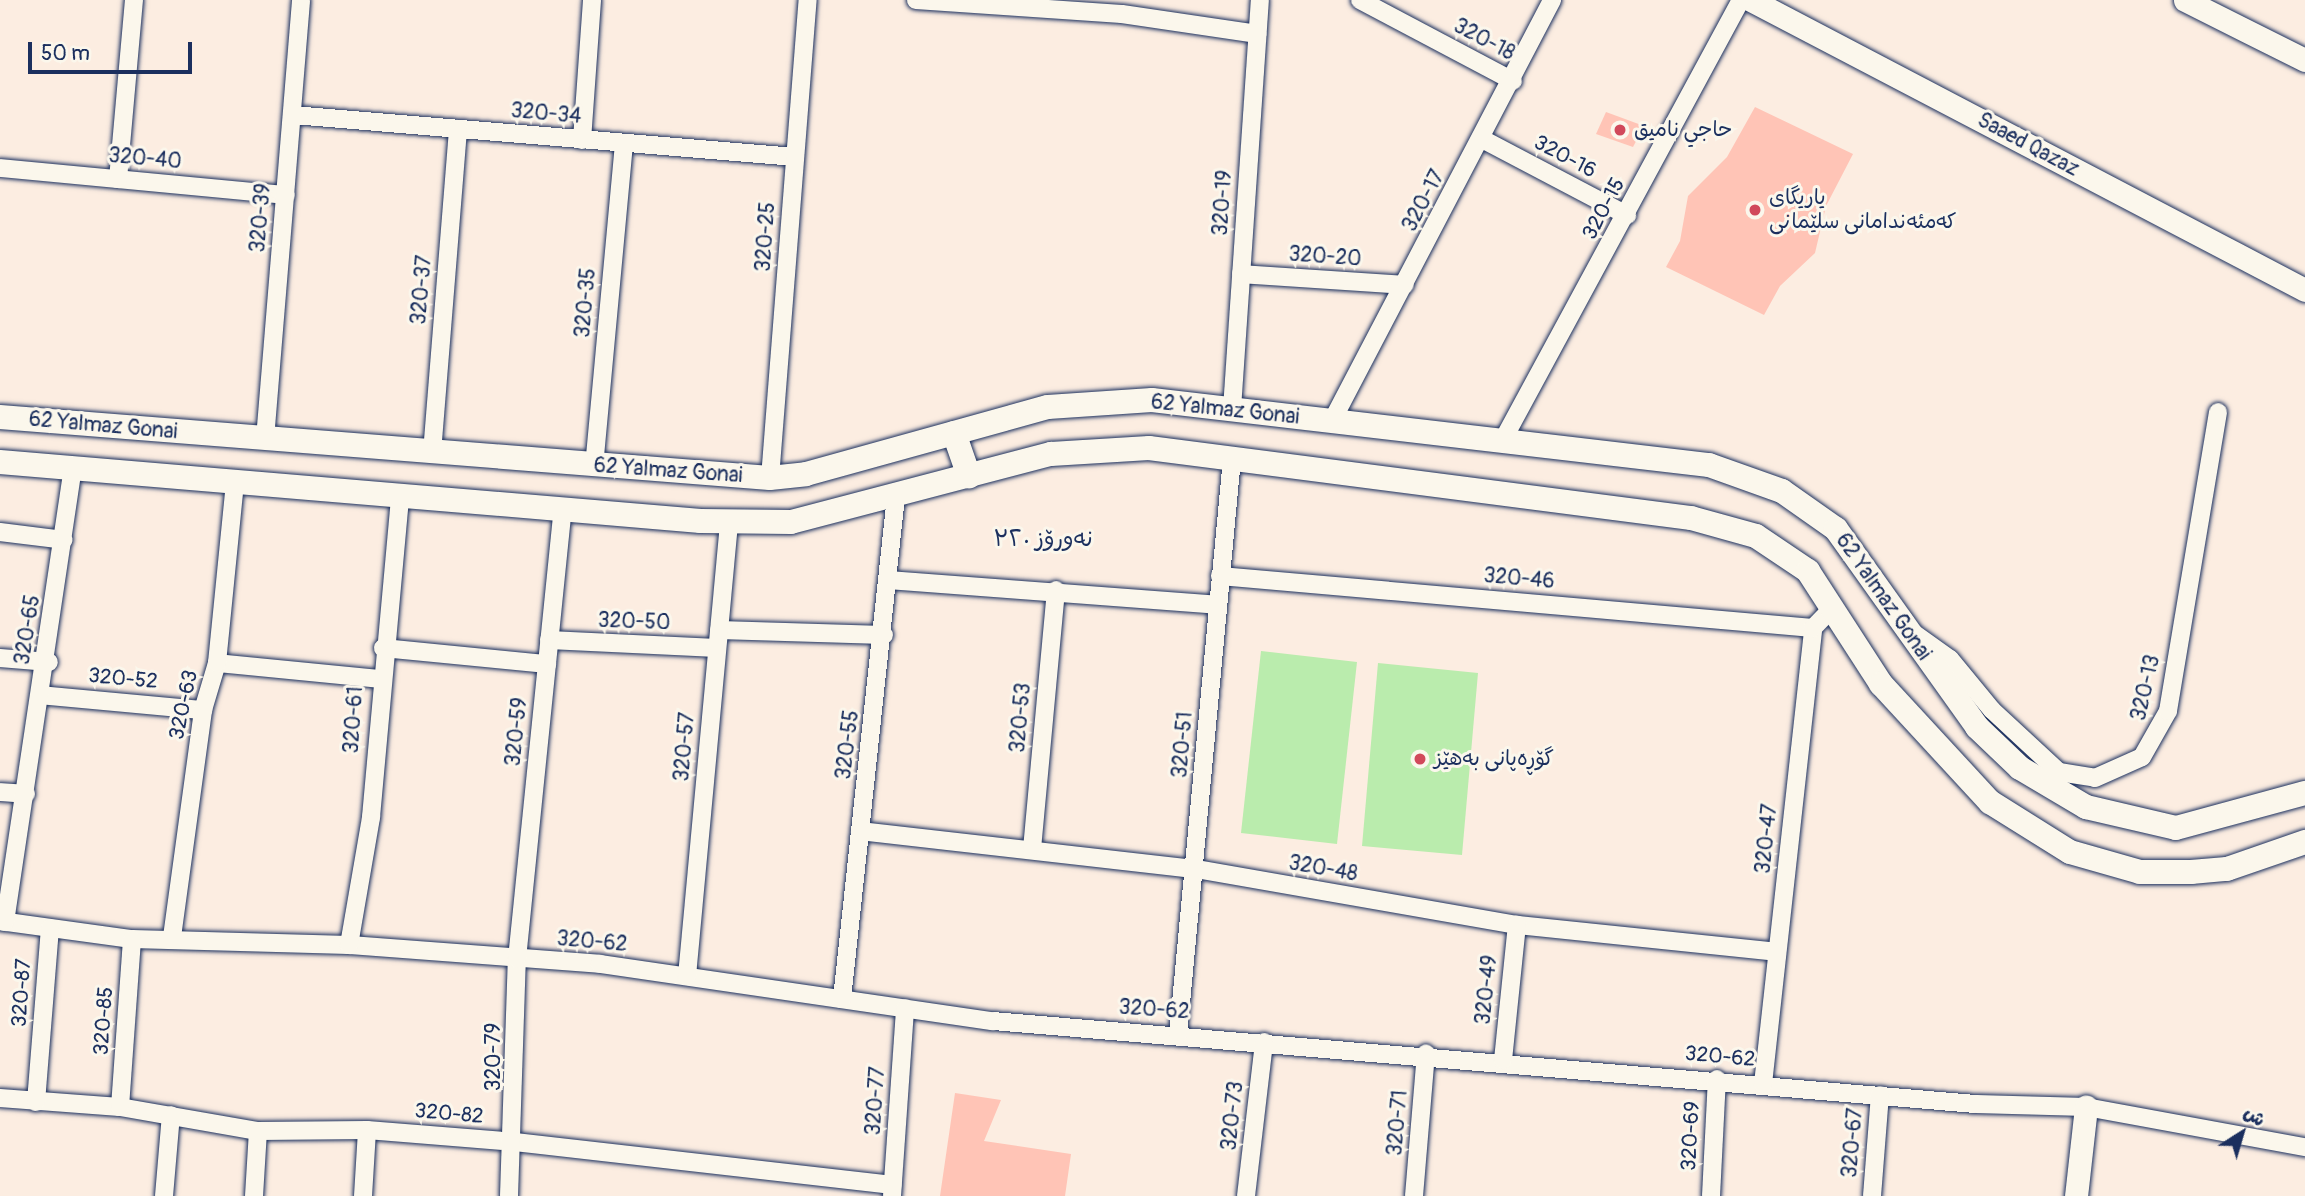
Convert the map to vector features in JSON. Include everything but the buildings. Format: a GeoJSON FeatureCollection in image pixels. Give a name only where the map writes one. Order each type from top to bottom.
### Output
{"type":"FeatureCollection","features":[{"type":"Feature","properties":{"kind":"main road","name":"62 Yalmaz Gonai"},"geometry":{"type":"LineString","coordinates":[[0,417],[594,467],[770,478],[1048,407],[1152,400],[1504,438],[1709,465],[1782,491],[1836,529],[1908,627],[1957,704],[1998,748],[2086,807],[2176,828],[2305,793]]}},
{"type":"Feature","properties":{"kind":"main road"},"geometry":{"type":"LineString","coordinates":[[954,433],[969,476]]}},
{"type":"Feature","properties":{"kind":"main road"},"geometry":{"type":"LineString","coordinates":[[0,462],[562,510],[729,522],[791,522],[1081,447],[1232,458],[1724,526],[1782,551],[1808,571],[1881,684],[1990,802],[2070,852],[2106,866],[2191,872],[2227,869],[2305,842]]}},
{"type":"Feature","properties":{"kind":"street"},"geometry":{"type":"LineString","coordinates":[[118,179],[134,0]]}},
{"type":"Feature","properties":{"kind":"street","name":"320-39"},"geometry":{"type":"LineString","coordinates":[[265,439],[301,0]]}},
{"type":"Feature","properties":{"kind":"street"},"geometry":{"type":"LineString","coordinates":[[582,140],[592,0]]}},
{"type":"Feature","properties":{"kind":"street","name":"320-25"},"geometry":{"type":"LineString","coordinates":[[770,478],[808,0]]}},
{"type":"Feature","properties":{"kind":"street"},"geometry":{"type":"LineString","coordinates":[[916,0],[1125,7],[1258,34]]}},
{"type":"Feature","properties":{"kind":"street","name":"320-19"},"geometry":{"type":"LineString","coordinates":[[1232,409],[1260,0]]}},
{"type":"Feature","properties":{"kind":"street","name":"320-18"},"geometry":{"type":"LineString","coordinates":[[1360,0],[1513,81]]}},
{"type":"Feature","properties":{"kind":"street","name":"320-17"},"geometry":{"type":"LineString","coordinates":[[1332,421],[1513,81],[1552,0]]}},
{"type":"Feature","properties":{"kind":"street","name":"320-15"},"geometry":{"type":"LineString","coordinates":[[1504,438],[1741,0]]}},
{"type":"Feature","properties":{"kind":"street","name":"Saaed Qazaz"},"geometry":{"type":"LineString","coordinates":[[1751,0],[2305,290]]}},
{"type":"Feature","properties":{"kind":"street"},"geometry":{"type":"LineString","coordinates":[[2185,0],[2304,55]]}},
{"type":"Feature","properties":{"kind":"street","name":"320-34"},"geometry":{"type":"LineString","coordinates":[[293,115],[795,157]]}},
{"type":"Feature","properties":{"kind":"street","name":"320-37"},"geometry":{"type":"LineString","coordinates":[[432,453],[458,130]]}},
{"type":"Feature","properties":{"kind":"street","name":"320-16"},"geometry":{"type":"LineString","coordinates":[[1482,139],[1627,215]]}},
{"type":"Feature","properties":{"kind":"street","name":"320-35"},"geometry":{"type":"LineString","coordinates":[[594,467],[624,144]]}},
{"type":"Feature","properties":{"kind":"street","name":"320-40"},"geometry":{"type":"LineString","coordinates":[[0,169],[286,195]]}},
{"type":"Feature","properties":{"kind":"street","name":"320-20"},"geometry":{"type":"LineString","coordinates":[[1241,274],[1405,285]]}},
{"type":"Feature","properties":{"kind":"street","name":"320-13"},"geometry":{"type":"LineString","coordinates":[[1908,627],[1951,659],[2002,720],[2059,772],[2085,779],[2128,767],[2154,743],[2168,711],[2218,412]]}},
{"type":"Feature","properties":{"kind":"street","name":"320-51"},"geometry":{"type":"LineString","coordinates":[[1178,1035],[1196,869],[1217,605],[1232,458]]}},
{"type":"Feature","properties":{"kind":"street","name":"320-65"},"geometry":{"type":"LineString","coordinates":[[2,922],[26,794],[40,695],[49,662],[73,469]]}},
{"type":"Feature","properties":{"kind":"street","name":"320-63"},"geometry":{"type":"LineString","coordinates":[[172,937],[203,710],[217,663],[235,483]]}},
{"type":"Feature","properties":{"kind":"street","name":"320-61"},"geometry":{"type":"LineString","coordinates":[[349,945],[370,817],[380,679],[400,496]]}},
{"type":"Feature","properties":{"kind":"street","name":"320-55"},"geometry":{"type":"LineString","coordinates":[[842,999],[884,635],[896,496]]}},
{"type":"Feature","properties":{"kind":"street","name":"320-59"},"geometry":{"type":"LineString","coordinates":[[517,959],[562,510]]}},
{"type":"Feature","properties":{"kind":"street","name":"320-57"},"geometry":{"type":"LineString","coordinates":[[687,976],[729,522]]}},
{"type":"Feature","properties":{"kind":"street"},"geometry":{"type":"LineString","coordinates":[[0,532],[64,540]]}},
{"type":"Feature","properties":{"kind":"street","name":"320-46"},"geometry":{"type":"LineString","coordinates":[[1220,576],[1813,628]]}},
{"type":"Feature","properties":{"kind":"street"},"geometry":{"type":"LineString","coordinates":[[888,580],[1056,590],[1217,605]]}},
{"type":"Feature","properties":{"kind":"street","name":"320-53"},"geometry":{"type":"LineString","coordinates":[[1032,849],[1056,590]]}},
{"type":"Feature","properties":{"kind":"street"},"geometry":{"type":"LineString","coordinates":[[1813,628],[1833,607]]}},
{"type":"Feature","properties":{"kind":"street","name":"320-47"},"geometry":{"type":"LineString","coordinates":[[1763,1084],[1813,628]]}},
{"type":"Feature","properties":{"kind":"street","name":"320-50"},"geometry":{"type":"LineString","coordinates":[[550,640],[884,635]]}},
{"type":"Feature","properties":{"kind":"street"},"geometry":{"type":"LineString","coordinates":[[383,648],[547,664]]}},
{"type":"Feature","properties":{"kind":"street"},"geometry":{"type":"LineString","coordinates":[[0,658],[49,662]]}},
{"type":"Feature","properties":{"kind":"street"},"geometry":{"type":"LineString","coordinates":[[217,663],[380,679]]}},
{"type":"Feature","properties":{"kind":"street","name":"320-52"},"geometry":{"type":"LineString","coordinates":[[40,695],[203,710]]}},
{"type":"Feature","properties":{"kind":"street"},"geometry":{"type":"LineString","coordinates":[[0,792],[26,794]]}},
{"type":"Feature","properties":{"kind":"street","name":"320-48"},"geometry":{"type":"LineString","coordinates":[[860,831],[1196,869],[1517,925],[1777,952]]}},
{"type":"Feature","properties":{"kind":"street","name":"320-62"},"geometry":{"type":"LineString","coordinates":[[2,922],[132,939],[172,937],[349,945],[517,959],[687,976],[905,1008],[1178,1035],[1503,1060],[1880,1095],[2086,1107],[2305,1147]]}},
{"type":"Feature","properties":{"kind":"street","name":"320-49"},"geometry":{"type":"LineString","coordinates":[[1503,1060],[1517,925]]}},
{"type":"Feature","properties":{"kind":"street","name":"320-87"},"geometry":{"type":"LineString","coordinates":[[36,1102],[50,929]]}},
{"type":"Feature","properties":{"kind":"street","name":"320-85"},"geometry":{"type":"LineString","coordinates":[[120,1107],[132,939]]}},
{"type":"Feature","properties":{"kind":"street","name":"320-79"},"geometry":{"type":"LineString","coordinates":[[509,1196],[515,1142],[517,959]]}},
{"type":"Feature","properties":{"kind":"street","name":"320-77"},"geometry":{"type":"LineString","coordinates":[[893,1190],[905,1008]]}},
{"type":"Feature","properties":{"kind":"street","name":"320-73"},"geometry":{"type":"LineString","coordinates":[[1246,1196],[1264,1042]]}},
{"type":"Feature","properties":{"kind":"street","name":"320-71"},"geometry":{"type":"LineString","coordinates":[[1414,1196],[1426,1054]]}},
{"type":"Feature","properties":{"kind":"street","name":"320-69"},"geometry":{"type":"LineString","coordinates":[[1711,1196],[1717,1079]]}},
{"type":"Feature","properties":{"kind":"street","name":"320-67"},"geometry":{"type":"LineString","coordinates":[[1872,1196],[1880,1095]]}},
{"type":"Feature","properties":{"kind":"street","name":"320-82"},"geometry":{"type":"LineString","coordinates":[[0,1098],[120,1107],[258,1131],[366,1130],[515,1142],[893,1190]]}},
{"type":"Feature","properties":{"kind":"street"},"geometry":{"type":"LineString","coordinates":[[2076,1196],[2086,1107]]}},
{"type":"Feature","properties":{"kind":"street"},"geometry":{"type":"LineString","coordinates":[[164,1196],[171,1115]]}},
{"type":"Feature","properties":{"kind":"street"},"geometry":{"type":"LineString","coordinates":[[363,1196],[366,1130]]}},
{"type":"Feature","properties":{"kind":"street"},"geometry":{"type":"LineString","coordinates":[[254,1196],[258,1131]]}},
{"type":"Feature","properties":{"kind":"green space"},"geometry":{"type":"Polygon","coordinates":[[[1261,651],[1357,662],[1337,844],[1241,833],[1261,651]]]}},
{"type":"Feature","properties":{"kind":"green space","name":"گۆڕەپانی بەهێز"},"geometry":{"type":"Polygon","coordinates":[[[1378,663],[1478,673],[1462,855],[1362,846],[1378,663]]]}},
{"type":"Feature","properties":{"kind":"place","name":"حاجي ناميق"},"geometry":{"type":"Point","coordinates":[1620,130]}},
{"type":"Feature","properties":{"kind":"place","name":"یاریگای کەمئەندامانی سلێمانی"},"geometry":{"type":"Point","coordinates":[1755,210]}},
{"type":"Feature","properties":{"kind":"place","name":"گۆڕەپانی بەهێز"},"geometry":{"type":"Point","coordinates":[1420,759]}},
{"type":"Feature","properties":{"kind":"district","name":"نەورۆز ٣٢٠"},"geometry":{"type":"Point","coordinates":[1043,539]}}]}
